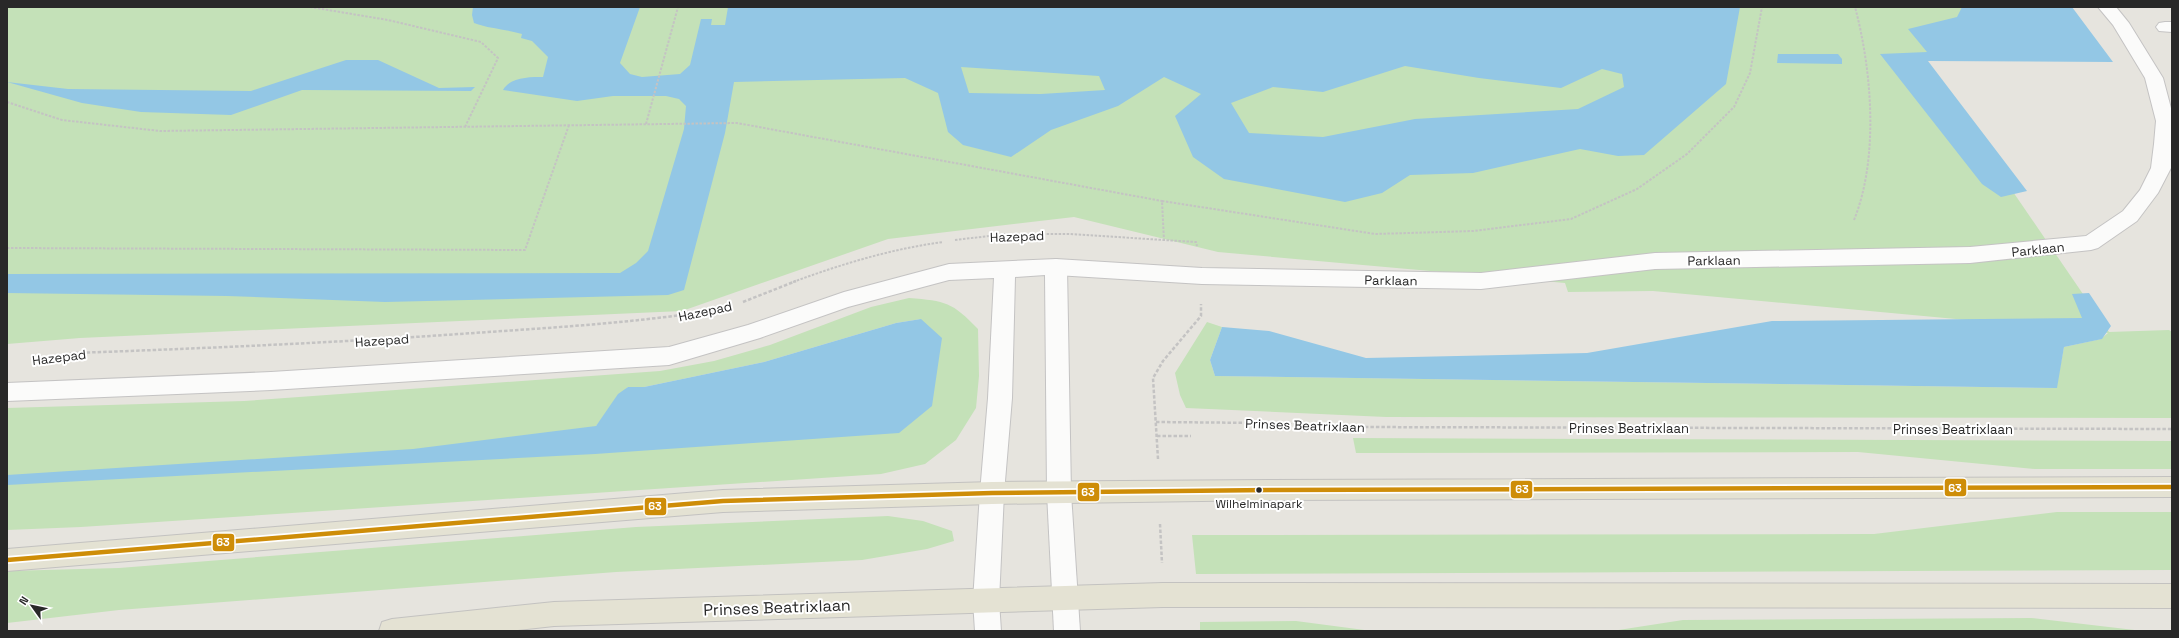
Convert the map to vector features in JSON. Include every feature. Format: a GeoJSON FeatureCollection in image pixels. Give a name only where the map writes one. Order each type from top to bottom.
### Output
{"type":"FeatureCollection","features":[{"type":"Feature","properties":{"kind":"main road"},"geometry":{"type":"LineString","coordinates":[[7,560],[722,501],[992,493],[2172,487]]}},
{"type":"Feature","properties":{"kind":"main road","name":"Prinses Beatrixlaan"},"geometry":{"type":"LineString","coordinates":[[392,631],[554,614],[1163,595],[2172,596]]}},
{"type":"Feature","properties":{"kind":"street","name":"Parklaan"},"geometry":{"type":"LineString","coordinates":[[1056,267],[1202,276],[1481,281],[1656,261],[1970,255],[2091,243],[2130,216],[2148,193],[2162,168],[2164,144],[2165,121],[2154,78],[2120,23],[2107,7]]}},
{"type":"Feature","properties":{"kind":"street"},"geometry":{"type":"LineString","coordinates":[[7,392],[271,381],[669,356],[752,332],[844,300],[949,272],[1056,267],[1059,493],[1067,631]]}},
{"type":"Feature","properties":{"kind":"street"},"geometry":{"type":"LineString","coordinates":[[988,631],[986,601],[992,493],[1000,398],[1005,269]]}},
{"type":"Feature","properties":{"kind":"path"},"geometry":{"type":"LineString","coordinates":[[310,7],[388,20],[481,42],[498,58],[465,127]]}},
{"type":"Feature","properties":{"kind":"path"},"geometry":{"type":"LineString","coordinates":[[646,124],[658,73],[678,7]]}},
{"type":"Feature","properties":{"kind":"path"},"geometry":{"type":"LineString","coordinates":[[7,102],[62,120],[160,131],[737,123],[1162,201],[1375,234],[1473,231],[1571,219],[1637,189],[1687,154],[1734,107],[1750,73],[1762,7]]}},
{"type":"Feature","properties":{"kind":"path"},"geometry":{"type":"LineString","coordinates":[[1854,220],[1864,192],[1868,163],[1866,62],[1859,20],[1855,7]]}},
{"type":"Feature","properties":{"kind":"path"},"geometry":{"type":"LineString","coordinates":[[7,248],[525,250],[569,125]]}},
{"type":"Feature","properties":{"kind":"path"},"geometry":{"type":"LineString","coordinates":[[1162,201],[1164,241]]}},
{"type":"Feature","properties":{"kind":"path","name":"Hazepad"},"geometry":{"type":"LineString","coordinates":[[953,240],[1006,234],[1069,234],[1196,242],[1202,276],[1201,316],[1163,361],[1153,378],[1156,422]]}},
{"type":"Feature","properties":{"kind":"path","name":"Hazepad"},"geometry":{"type":"LineString","coordinates":[[736,304],[825,270],[908,245],[946,241]]}},
{"type":"Feature","properties":{"kind":"path","name":"Hazepad"},"geometry":{"type":"LineString","coordinates":[[37,359],[75,353],[278,346],[437,336],[669,318],[721,309]]}},
{"type":"Feature","properties":{"kind":"path"},"geometry":{"type":"LineString","coordinates":[[1156,422],[1163,595]]}},
{"type":"Feature","properties":{"kind":"path","name":"Prinses Beatrixlaan"},"geometry":{"type":"LineString","coordinates":[[1156,422],[1266,423],[1346,427],[2172,429]]}},
{"type":"Feature","properties":{"kind":"path"},"geometry":{"type":"LineString","coordinates":[[1157,436],[1191,436]]}},
{"type":"Feature","properties":{"kind":"green space"},"geometry":{"type":"Polygon","coordinates":[[[7,7],[2041,7],[1920,56],[2109,332],[2169,330],[2172,332],[2172,418],[1386,417],[1186,408],[1180,395],[1175,373],[1207,322],[1222,327],[1210,360],[1215,376],[2056,388],[2064,347],[2101,339],[2108,333],[1653,291],[1568,292],[1565,283],[1218,252],[1074,217],[888,239],[682,311],[80,338],[7,344],[7,7]]]}},
{"type":"Feature","properties":{"kind":"green space"},"geometry":{"type":"Polygon","coordinates":[[[909,298],[932,300],[948,304],[961,313],[978,329],[979,376],[976,408],[956,440],[925,464],[881,474],[81,527],[7,530],[7,408],[244,401],[660,371],[714,361],[770,345],[871,307],[909,298]],[[921,319],[896,323],[764,362],[644,387],[628,387],[596,426],[921,319]]]}},
{"type":"Feature","properties":{"kind":"green space"},"geometry":{"type":"Polygon","coordinates":[[[1353,438],[2172,441],[2172,469],[2035,469],[1858,452],[1356,453],[1353,438]]]}},
{"type":"Feature","properties":{"kind":"green space"},"geometry":{"type":"Polygon","coordinates":[[[2057,512],[2172,512],[2172,570],[1196,574],[1192,535],[1874,534],[2057,512]]]}},
{"type":"Feature","properties":{"kind":"green space"},"geometry":{"type":"Polygon","coordinates":[[[888,516],[923,521],[952,531],[954,541],[927,549],[862,560],[616,572],[119,610],[7,623],[7,571],[119,568],[636,527],[888,516]]]}},
{"type":"Feature","properties":{"kind":"green space"},"geometry":{"type":"Polygon","coordinates":[[[2031,618],[2143,631],[1612,631],[1683,620],[2031,618]]]}},
{"type":"Feature","properties":{"kind":"green space"},"geometry":{"type":"Polygon","coordinates":[[[1296,621],[1372,631],[1200,631],[1200,622],[1296,621]]]}},
{"type":"Feature","properties":{"kind":"water"},"geometry":{"type":"Polygon","coordinates":[[[473,7],[640,7],[620,63],[630,74],[642,77],[680,74],[690,65],[701,19],[712,19],[711,25],[725,25],[728,7],[1740,7],[1726,84],[1644,155],[1618,156],[1580,149],[1473,173],[1410,175],[1382,193],[1345,202],[1224,179],[1193,157],[1175,116],[1201,94],[1164,77],[1118,106],[1051,130],[1011,157],[963,145],[948,132],[938,93],[905,78],[734,82],[725,133],[684,290],[668,295],[385,302],[227,296],[7,293],[7,274],[620,273],[636,263],[648,251],[684,129],[686,106],[679,99],[666,96],[613,96],[577,101],[503,90],[510,82],[515,80],[543,77],[548,57],[532,41],[521,38],[522,34],[486,27],[474,23],[472,15],[473,7]],[[1405,66],[1323,92],[1273,87],[1231,103],[1249,133],[1323,137],[1415,119],[1578,109],[1624,87],[1622,74],[1602,69],[1561,88],[1479,78],[1405,66]],[[961,67],[969,93],[1041,94],[1105,90],[1099,76],[961,67]]]}},
{"type":"Feature","properties":{"kind":"water"},"geometry":{"type":"Polygon","coordinates":[[[1962,7],[2072,7],[2113,62],[1928,61],[2027,191],[2001,197],[1982,184],[1880,54],[1927,52],[1908,29],[1957,17],[1962,7]]]}},
{"type":"Feature","properties":{"kind":"water"},"geometry":{"type":"Polygon","coordinates":[[[1778,54],[1838,54],[1842,59],[1842,64],[1777,63],[1778,54]]]}},
{"type":"Feature","properties":{"kind":"water"},"geometry":{"type":"Polygon","coordinates":[[[346,60],[378,60],[439,88],[475,87],[471,91],[302,90],[231,115],[141,112],[82,103],[7,82],[68,89],[251,91],[346,60]]]}},
{"type":"Feature","properties":{"kind":"water"},"geometry":{"type":"Polygon","coordinates":[[[2089,293],[2111,326],[2102,339],[2064,347],[2057,388],[1215,376],[1210,360],[1222,327],[1269,331],[1366,358],[1587,353],[1772,321],[2082,318],[2072,294],[2089,293]]]}},
{"type":"Feature","properties":{"kind":"water"},"geometry":{"type":"Polygon","coordinates":[[[921,319],[942,338],[932,406],[899,433],[595,454],[7,485],[7,475],[413,449],[596,426],[618,394],[628,387],[644,387],[764,362],[896,323],[921,319]]]}},
{"type":"Feature","properties":{"kind":"transit line","name":"63"},"geometry":{"type":"LineString","coordinates":[[7,560],[723,501],[992,493],[1269,490],[2172,487]]}},
{"type":"Feature","properties":{"kind":"place","name":"Wilhelminapark"},"geometry":{"type":"Point","coordinates":[1259,490]}}]}
